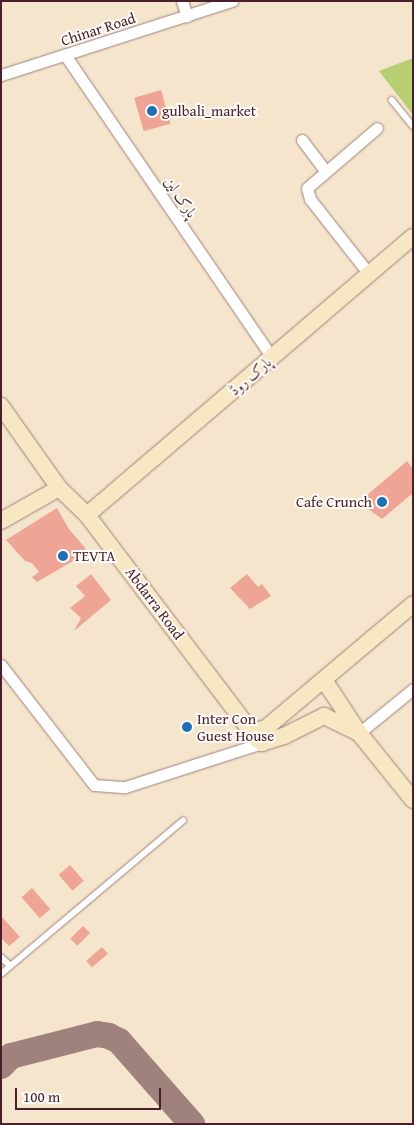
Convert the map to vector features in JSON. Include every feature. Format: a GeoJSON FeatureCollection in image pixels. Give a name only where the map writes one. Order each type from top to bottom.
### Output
{"type":"FeatureCollection","features":[{"type":"Feature","properties":{"kind":"street"},"geometry":{"type":"LineString","coordinates":[[182,1],[187,16]]}},
{"type":"Feature","properties":{"kind":"street","name":"Chinar Road"},"geometry":{"type":"LineString","coordinates":[[1,75],[232,1]]}},
{"type":"Feature","properties":{"kind":"street","name":"پارک لین"},"geometry":{"type":"LineString","coordinates":[[65,55],[272,357]]}},
{"type":"Feature","properties":{"kind":"street"},"geometry":{"type":"LineString","coordinates":[[369,274],[307,192],[310,183],[377,128]]}},
{"type":"Feature","properties":{"kind":"street"},"geometry":{"type":"LineString","coordinates":[[302,140],[325,171]]}},
{"type":"Feature","properties":{"kind":"street","name":"پارک روڈ"},"geometry":{"type":"LineString","coordinates":[[87,515],[413,238]]}},
{"type":"Feature","properties":{"kind":"street","name":"Abdarra Road"},"geometry":{"type":"LineString","coordinates":[[1,406],[59,488],[87,515],[257,737]]}},
{"type":"Feature","properties":{"kind":"street"},"geometry":{"type":"LineString","coordinates":[[1,521],[59,488]]}},
{"type":"Feature","properties":{"kind":"street"},"geometry":{"type":"LineString","coordinates":[[257,737],[323,688],[413,604]]}},
{"type":"Feature","properties":{"kind":"street"},"geometry":{"type":"LineString","coordinates":[[1,665],[94,785],[125,787],[257,737],[284,736],[324,716],[331,705],[323,688]]}},
{"type":"Feature","properties":{"kind":"street"},"geometry":{"type":"LineString","coordinates":[[323,688],[413,800]]}},
{"type":"Feature","properties":{"kind":"street"},"geometry":{"type":"LineString","coordinates":[[359,733],[413,689]]}},
{"type":"Feature","properties":{"kind":"street"},"geometry":{"type":"LineString","coordinates":[[324,716],[332,717],[359,733]]}},
{"type":"Feature","properties":{"kind":"lane"},"geometry":{"type":"LineString","coordinates":[[392,100],[413,126]]}},
{"type":"Feature","properties":{"kind":"lane"},"geometry":{"type":"LineString","coordinates":[[1,974],[183,821]]}},
{"type":"Feature","properties":{"kind":"lane"},"geometry":{"type":"LineString","coordinates":[[1,957],[10,966]]}},
{"type":"Feature","properties":{"kind":"green space"},"geometry":{"type":"Polygon","coordinates":[[[413,58],[413,115],[379,71],[413,58]]]}},
{"type":"Feature","properties":{"kind":"building","name":"gulbali_market"},"geometry":{"type":"Polygon","coordinates":[[[161,90],[171,124],[144,131],[134,98],[161,90]]]}},
{"type":"Feature","properties":{"kind":"building"},"geometry":{"type":"Polygon","coordinates":[[[407,461],[413,469],[413,493],[382,519],[359,502],[407,461]]]}},
{"type":"Feature","properties":{"kind":"building"},"geometry":{"type":"Polygon","coordinates":[[[57,508],[69,529],[86,549],[79,552],[80,557],[37,582],[32,577],[39,572],[32,563],[25,561],[6,540],[57,508]]]}},
{"type":"Feature","properties":{"kind":"building"},"geometry":{"type":"Polygon","coordinates":[[[91,574],[111,600],[74,631],[81,618],[70,608],[85,596],[76,586],[91,574]]]}},
{"type":"Feature","properties":{"kind":"building"},"geometry":{"type":"Polygon","coordinates":[[[247,574],[258,587],[262,584],[271,596],[250,609],[230,588],[247,574]]]}},
{"type":"Feature","properties":{"kind":"building"},"geometry":{"type":"Polygon","coordinates":[[[70,865],[84,881],[72,891],[59,875],[70,865]]]}},
{"type":"Feature","properties":{"kind":"building"},"geometry":{"type":"Polygon","coordinates":[[[32,888],[50,909],[40,918],[21,897],[32,888]]]}},
{"type":"Feature","properties":{"kind":"building"},"geometry":{"type":"Polygon","coordinates":[[[1,916],[20,937],[9,946],[1,938],[1,916]]]}},
{"type":"Feature","properties":{"kind":"building"},"geometry":{"type":"Polygon","coordinates":[[[83,926],[90,933],[77,946],[70,939],[83,926]]]}},
{"type":"Feature","properties":{"kind":"building"},"geometry":{"type":"Polygon","coordinates":[[[102,947],[108,954],[92,968],[86,961],[102,947]]]}},
{"type":"Feature","properties":{"kind":"taxiway"},"geometry":{"type":"LineString","coordinates":[[1,1066],[11,1056],[97,1034],[109,1036],[119,1041],[192,1124]]}},
{"type":"Feature","properties":{"kind":"place","name":"gulbali_market"},"geometry":{"type":"Point","coordinates":[152,111]}},
{"type":"Feature","properties":{"kind":"place","name":"Cafe Crunch"},"geometry":{"type":"Point","coordinates":[382,502]}},
{"type":"Feature","properties":{"kind":"place","name":"TEVTA"},"geometry":{"type":"Point","coordinates":[63,556]}},
{"type":"Feature","properties":{"kind":"place","name":"Inter Con Guest House"},"geometry":{"type":"Point","coordinates":[187,727]}}]}
